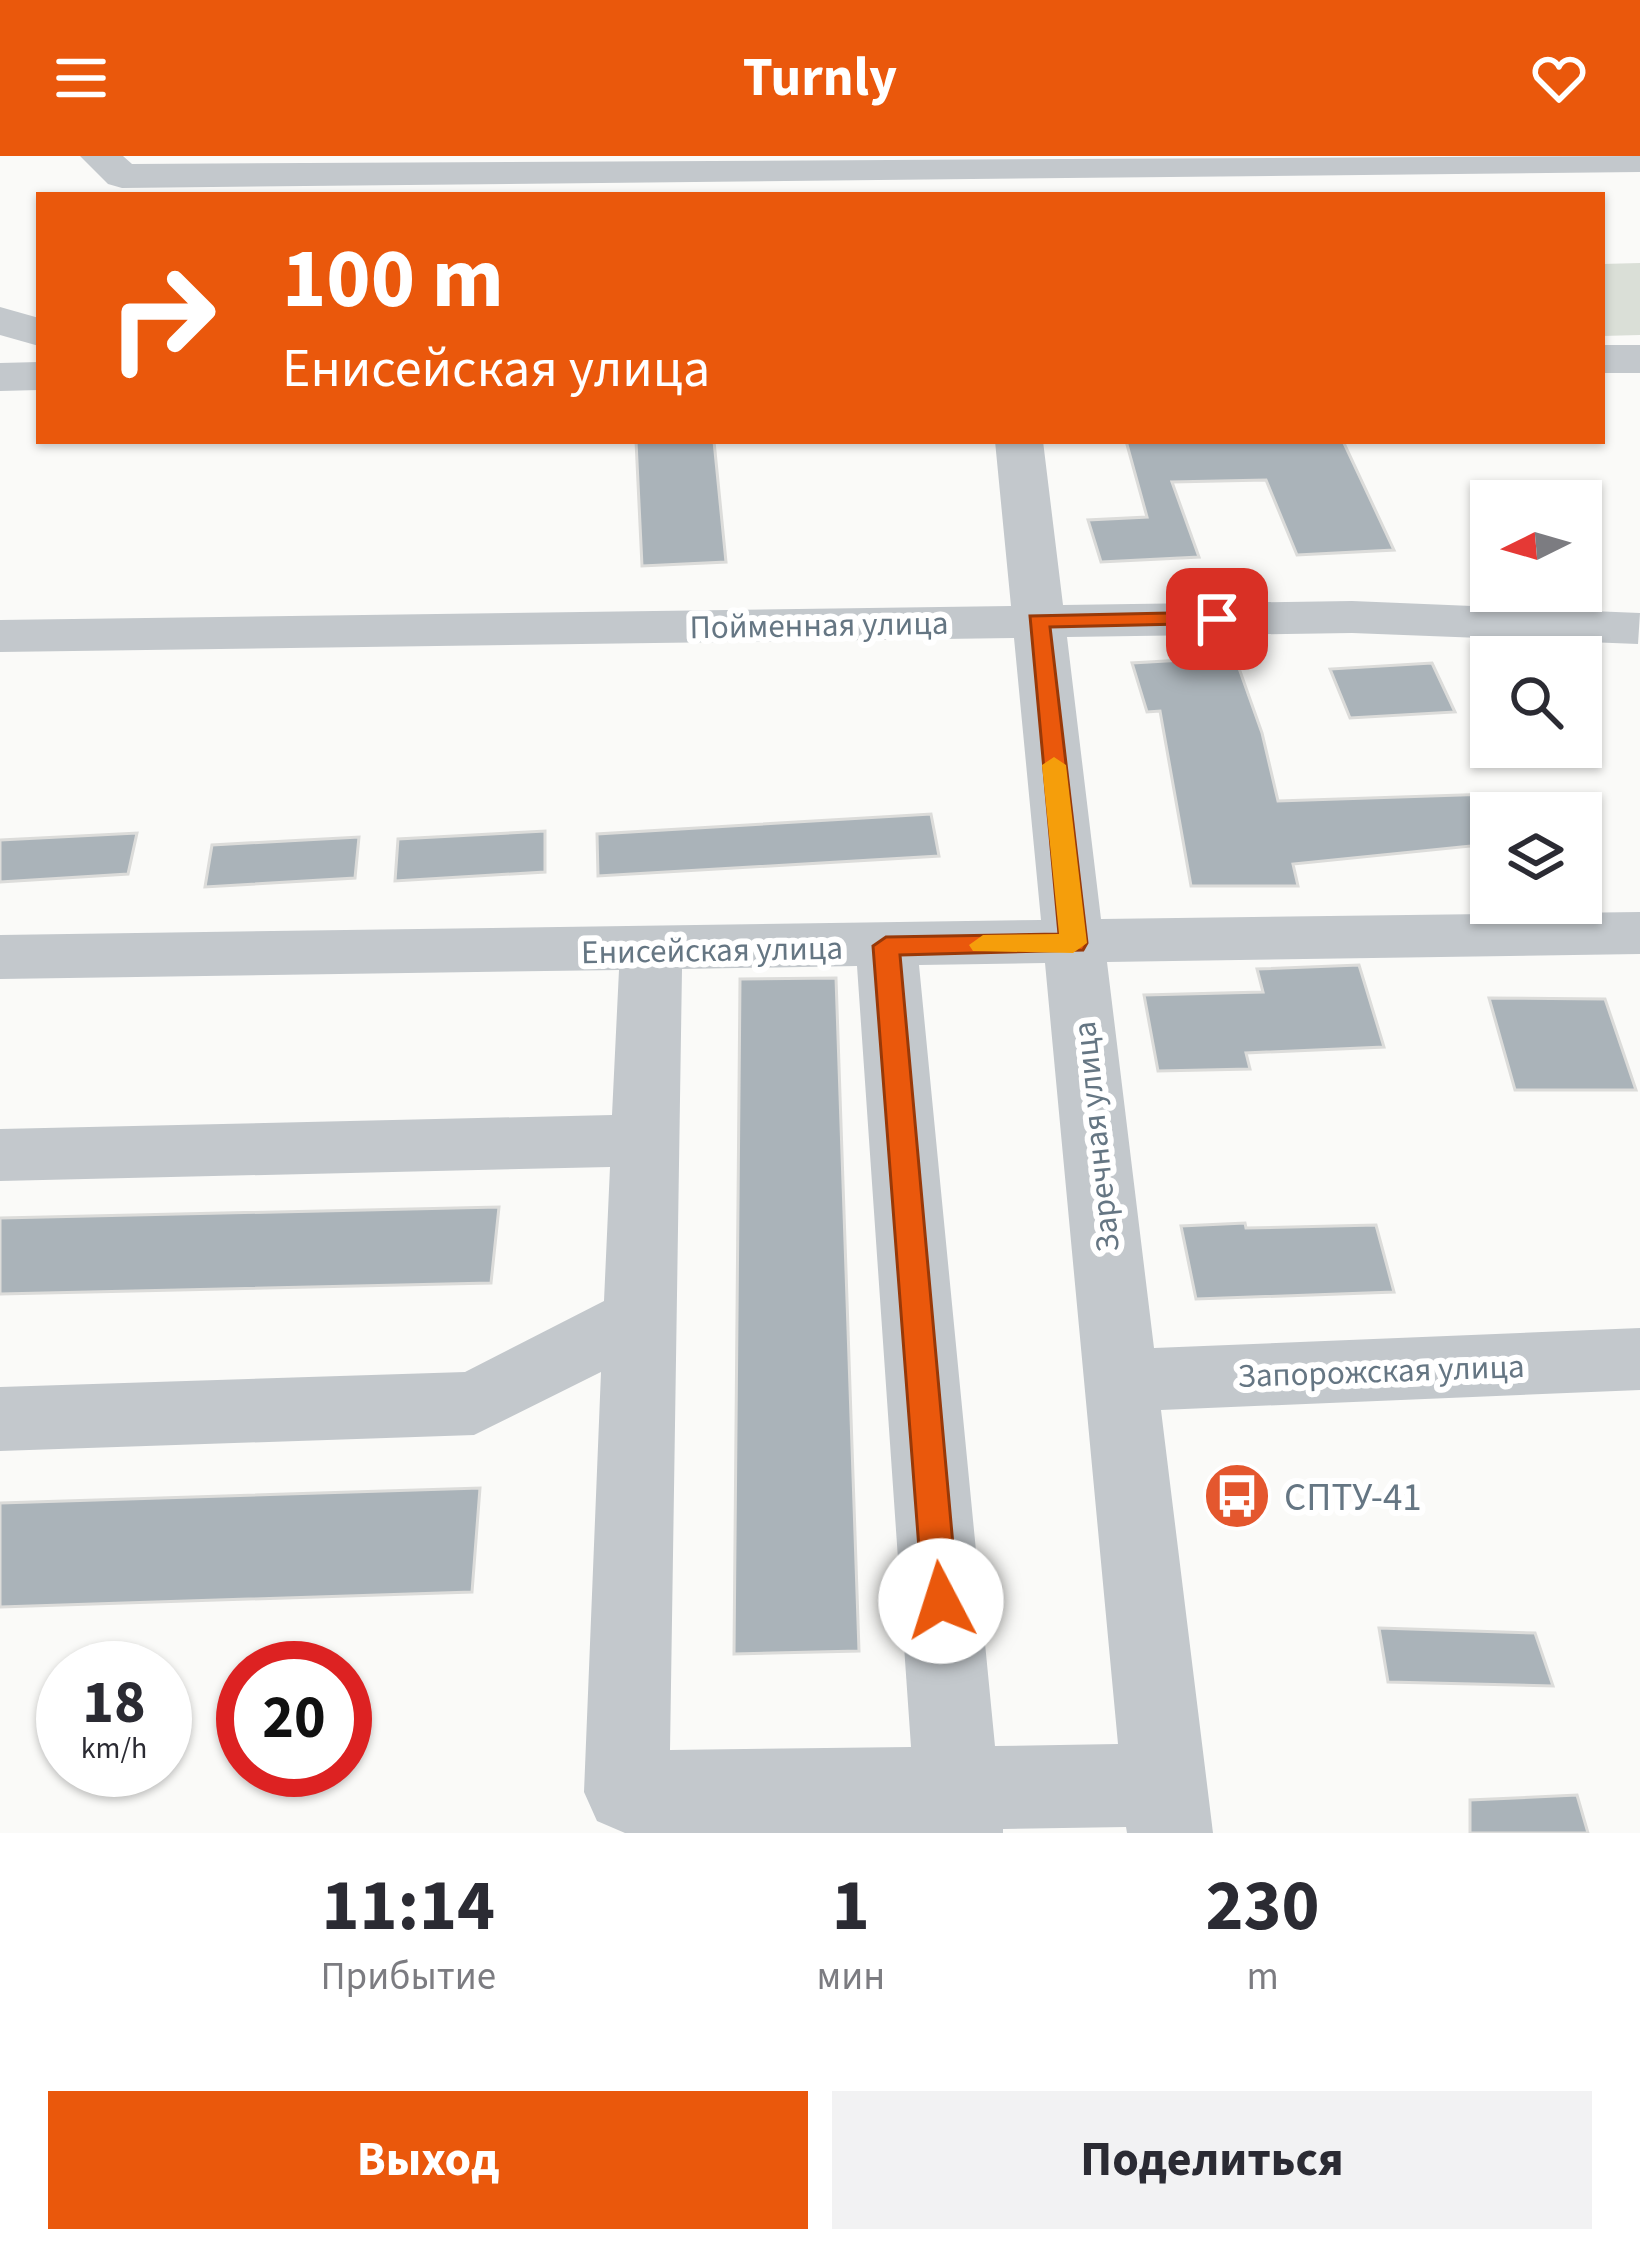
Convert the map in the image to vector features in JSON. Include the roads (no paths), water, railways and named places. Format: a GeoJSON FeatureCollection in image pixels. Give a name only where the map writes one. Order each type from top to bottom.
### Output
{"type":"FeatureCollection","features":[{"type":"Feature","properties":{"kind":"street"},"geometry":{"type":"LineString","coordinates":[[111,166],[1640,160]]}},
{"type":"Feature","properties":{"kind":"street"},"geometry":{"type":"LineString","coordinates":[[0,320],[36,332]]}},
{"type":"Feature","properties":{"kind":"street"},"geometry":{"type":"LineString","coordinates":[[1605,359],[1640,359]]}},
{"type":"Feature","properties":{"kind":"street"},"geometry":{"type":"LineString","coordinates":[[0,377],[36,376]]}},
{"type":"Feature","properties":{"kind":"street","name":"Заречная улица"},"geometry":{"type":"LineString","coordinates":[[1018,444],[1167,1809]]}},
{"type":"Feature","properties":{"kind":"street","name":"Пойменная улица"},"geometry":{"type":"LineString","coordinates":[[0,636],[1352,617],[1638,628]]}},
{"type":"Feature","properties":{"kind":"street","name":"Енисейская улица"},"geometry":{"type":"LineString","coordinates":[[0,957],[1640,933]]}},
{"type":"Feature","properties":{"kind":"street"},"geometry":{"type":"LineString","coordinates":[[886,946],[958,1811]]}},
{"type":"Feature","properties":{"kind":"street"},"geometry":{"type":"LineString","coordinates":[[651,950],[627,1792],[958,1811],[1167,1809]]}},
{"type":"Feature","properties":{"kind":"street"},"geometry":{"type":"LineString","coordinates":[[0,1155],[645,1140]]}},
{"type":"Feature","properties":{"kind":"street"},"geometry":{"type":"LineString","coordinates":[[0,1419],[474,1403],[639,1317]]}},
{"type":"Feature","properties":{"kind":"street","name":"Запорожская улица"},"geometry":{"type":"LineString","coordinates":[[1121,1381],[1640,1359]]}},
{"type":"Feature","properties":{"kind":"place","name":"СПТУ-41"},"geometry":{"type":"Point","coordinates":[1237,1496]}}]}
